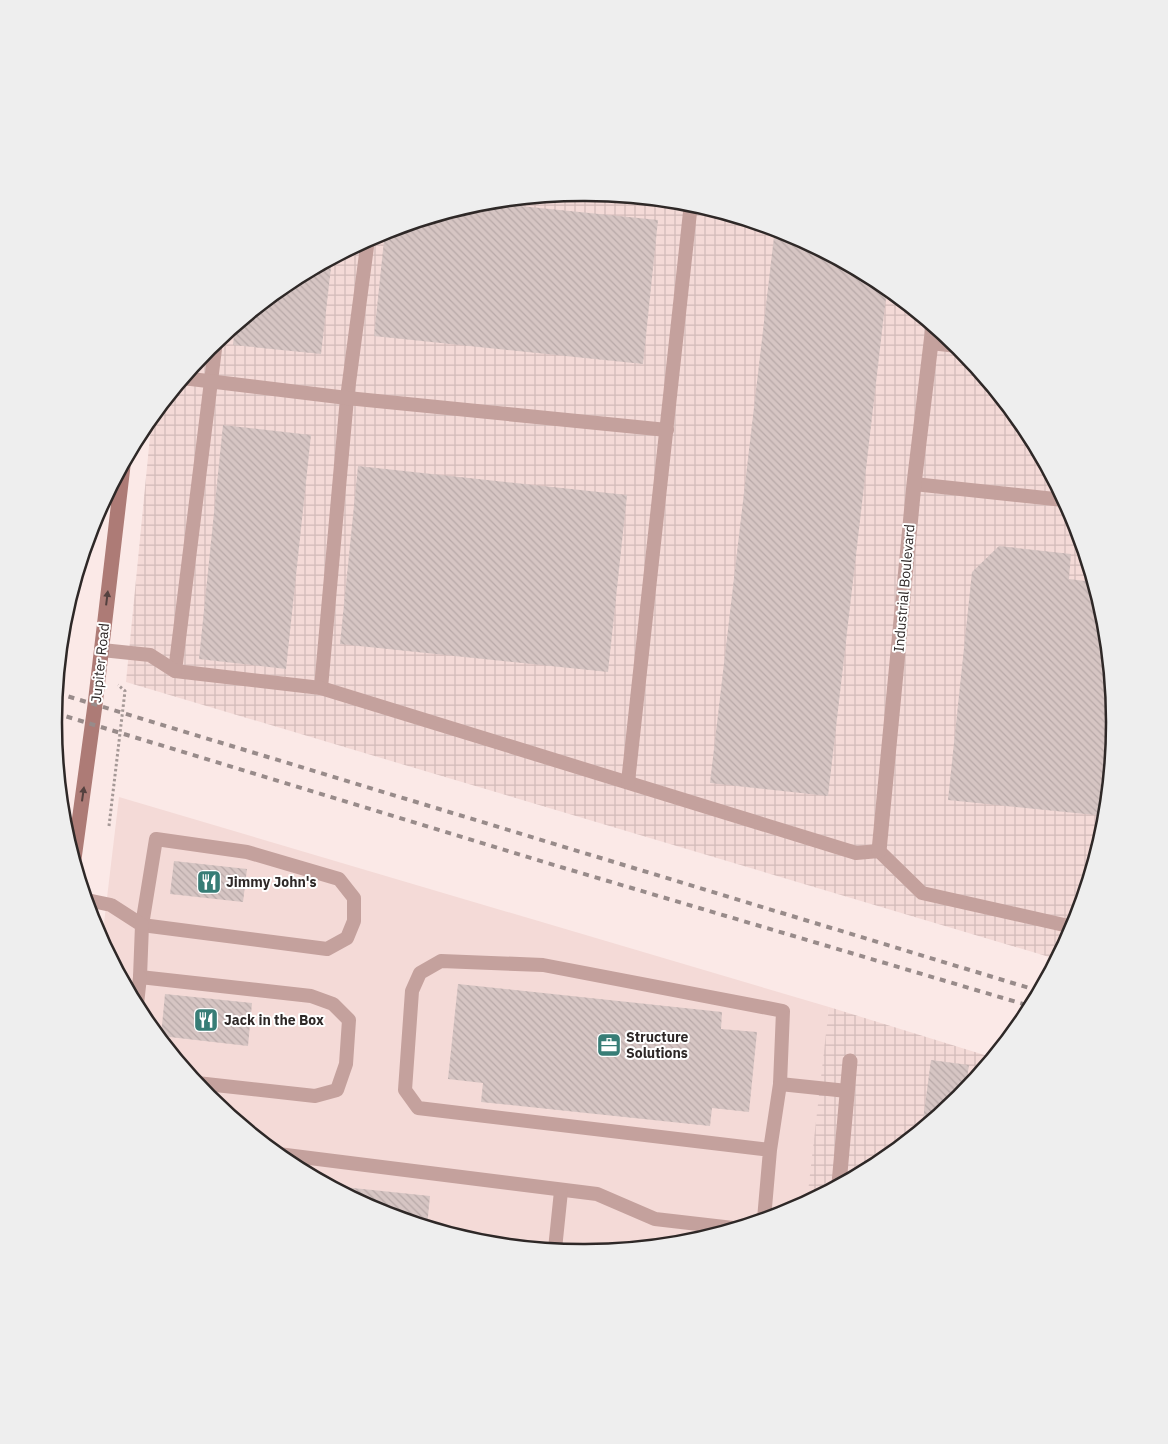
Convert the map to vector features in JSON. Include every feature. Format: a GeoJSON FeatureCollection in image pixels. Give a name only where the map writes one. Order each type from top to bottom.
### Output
{"type":"FeatureCollection","features":[{"type":"Feature","properties":{"kind":"main road","name":"Jupiter Road"},"geometry":{"type":"LineString","coordinates":[[77,841],[102,650],[121,481]]}},
{"type":"Feature","properties":{"kind":"street","name":"Industrial Boulevard"},"geometry":{"type":"LineString","coordinates":[[879,851],[914,484],[932,334]]}},
{"type":"Feature","properties":{"kind":"street"},"geometry":{"type":"LineString","coordinates":[[840,1177],[850,1061]]}},
{"type":"Feature","properties":{"kind":"lane"},"geometry":{"type":"LineString","coordinates":[[628,782],[690,212]]}},
{"type":"Feature","properties":{"kind":"lane"},"geometry":{"type":"LineString","coordinates":[[321,688],[347,398],[367,248]]}},
{"type":"Feature","properties":{"kind":"lane"},"geometry":{"type":"LineString","coordinates":[[931,343],[944,344]]}},
{"type":"Feature","properties":{"kind":"lane"},"geometry":{"type":"LineString","coordinates":[[176,671],[215,353]]}},
{"type":"Feature","properties":{"kind":"lane"},"geometry":{"type":"LineString","coordinates":[[191,379],[347,398],[667,430]]}},
{"type":"Feature","properties":{"kind":"lane"},"geometry":{"type":"LineString","coordinates":[[914,484],[1056,499]]}},
{"type":"Feature","properties":{"kind":"lane"},"geometry":{"type":"LineString","coordinates":[[102,650],[150,655],[176,671],[321,688],[856,853],[879,851],[922,893],[1065,925]]}},
{"type":"Feature","properties":{"kind":"lane"},"geometry":{"type":"LineString","coordinates":[[94,902],[111,905],[142,925],[327,949],[347,938],[354,921],[354,898],[339,879],[247,852],[156,839],[142,925],[138,992]]}},
{"type":"Feature","properties":{"kind":"lane"},"geometry":{"type":"LineString","coordinates":[[765,1211],[770,1150],[780,1084],[783,1011],[543,964],[441,962],[420,973],[412,991],[405,1090],[418,1108],[770,1150]]}},
{"type":"Feature","properties":{"kind":"lane"},"geometry":{"type":"LineString","coordinates":[[140,977],[311,996],[333,1004],[349,1020],[346,1064],[338,1090],[315,1096],[208,1083]]}},
{"type":"Feature","properties":{"kind":"lane"},"geometry":{"type":"LineString","coordinates":[[780,1084],[847,1091]]}},
{"type":"Feature","properties":{"kind":"lane"},"geometry":{"type":"LineString","coordinates":[[294,1156],[597,1194],[655,1220],[717,1226]]}},
{"type":"Feature","properties":{"kind":"lane"},"geometry":{"type":"LineString","coordinates":[[556,1242],[561,1191]]}},
{"type":"Feature","properties":{"kind":"path"},"geometry":{"type":"LineString","coordinates":[[109,826],[125,691],[114,681],[118,652]]}},
{"type":"Feature","properties":{"kind":"shaded area"},"geometry":{"type":"Polygon","coordinates":[[[584,200],[652,205],[719,218],[752,228],[815,254],[845,270],[874,288],[928,330],[953,353],[998,405],[1018,432],[1052,491],[1078,554],[1088,587],[1101,654],[1104,688],[1106,722],[1101,790],[1088,857],[1078,890],[1050,957],[126,682],[151,431],[192,378],[240,330],[294,288],[323,270],[384,240],[416,228],[449,218],[516,205],[584,200]]]}},
{"type":"Feature","properties":{"kind":"shaded area"},"geometry":{"type":"Polygon","coordinates":[[[119,797],[829,1007],[813,1191],[752,1216],[719,1226],[652,1239],[618,1242],[584,1244],[516,1239],[449,1226],[416,1216],[353,1190],[294,1156],[240,1114],[215,1091],[192,1066],[150,1012],[132,983],[104,926],[119,797]]]}},
{"type":"Feature","properties":{"kind":"shaded area"},"geometry":{"type":"Polygon","coordinates":[[[829,1007],[985,1055],[953,1091],[901,1136],[845,1174],[808,1193],[829,1007]]]}},
{"type":"Feature","properties":{"kind":"building"},"geometry":{"type":"Polygon","coordinates":[[[514,205],[658,220],[643,364],[374,336],[384,240],[449,218],[514,205]]]}},
{"type":"Feature","properties":{"kind":"building"},"geometry":{"type":"Polygon","coordinates":[[[774,236],[815,254],[845,270],[886,297],[828,796],[710,783],[774,236]]]}},
{"type":"Feature","properties":{"kind":"building"},"geometry":{"type":"Polygon","coordinates":[[[331,266],[321,354],[233,345],[234,336],[267,308],[294,288],[331,266]]]}},
{"type":"Feature","properties":{"kind":"building"},"geometry":{"type":"Polygon","coordinates":[[[223,425],[311,435],[286,669],[199,659],[223,425]]]}},
{"type":"Feature","properties":{"kind":"building"},"geometry":{"type":"Polygon","coordinates":[[[358,466],[627,495],[608,672],[340,644],[358,466]]]}},
{"type":"Feature","properties":{"kind":"building"},"geometry":{"type":"Polygon","coordinates":[[[999,546],[1071,554],[1069,579],[1086,581],[1101,654],[1106,722],[1101,790],[1097,815],[948,800],[972,572],[999,546]]]}},
{"type":"Feature","properties":{"kind":"building","name":"Jimmy John's"},"geometry":{"type":"Polygon","coordinates":[[[174,861],[247,869],[243,902],[170,894],[174,861]]]}},
{"type":"Feature","properties":{"kind":"building"},"geometry":{"type":"Polygon","coordinates":[[[458,984],[722,1012],[721,1029],[757,1032],[749,1112],[712,1108],[710,1126],[481,1102],[483,1083],[448,1079],[458,984]]]}},
{"type":"Feature","properties":{"kind":"building","name":"Jack in the Box"},"geometry":{"type":"Polygon","coordinates":[[[165,994],[252,1003],[248,1046],[168,1037],[162,1028],[165,994]]]}},
{"type":"Feature","properties":{"kind":"building"},"geometry":{"type":"Polygon","coordinates":[[[931,1060],[969,1065],[967,1075],[923,1118],[931,1060]]]}},
{"type":"Feature","properties":{"kind":"building"},"geometry":{"type":"Polygon","coordinates":[[[348,1187],[430,1196],[428,1220],[384,1204],[348,1187]]]}},
{"type":"Feature","properties":{"kind":"railway"},"geometry":{"type":"LineString","coordinates":[[64,695],[1032,989]]}},
{"type":"Feature","properties":{"kind":"railway"},"geometry":{"type":"LineString","coordinates":[[62,715],[564,868],[1023,1004]]}},
{"type":"Feature","properties":{"kind":"place","name":"Jimmy John's"},"geometry":{"type":"Point","coordinates":[209,882]}},
{"type":"Feature","properties":{"kind":"place","name":"Jack in the Box"},"geometry":{"type":"Point","coordinates":[206,1020]}},
{"type":"Feature","properties":{"kind":"place","name":"Structure Solutions"},"geometry":{"type":"Point","coordinates":[609,1045]}}]}
